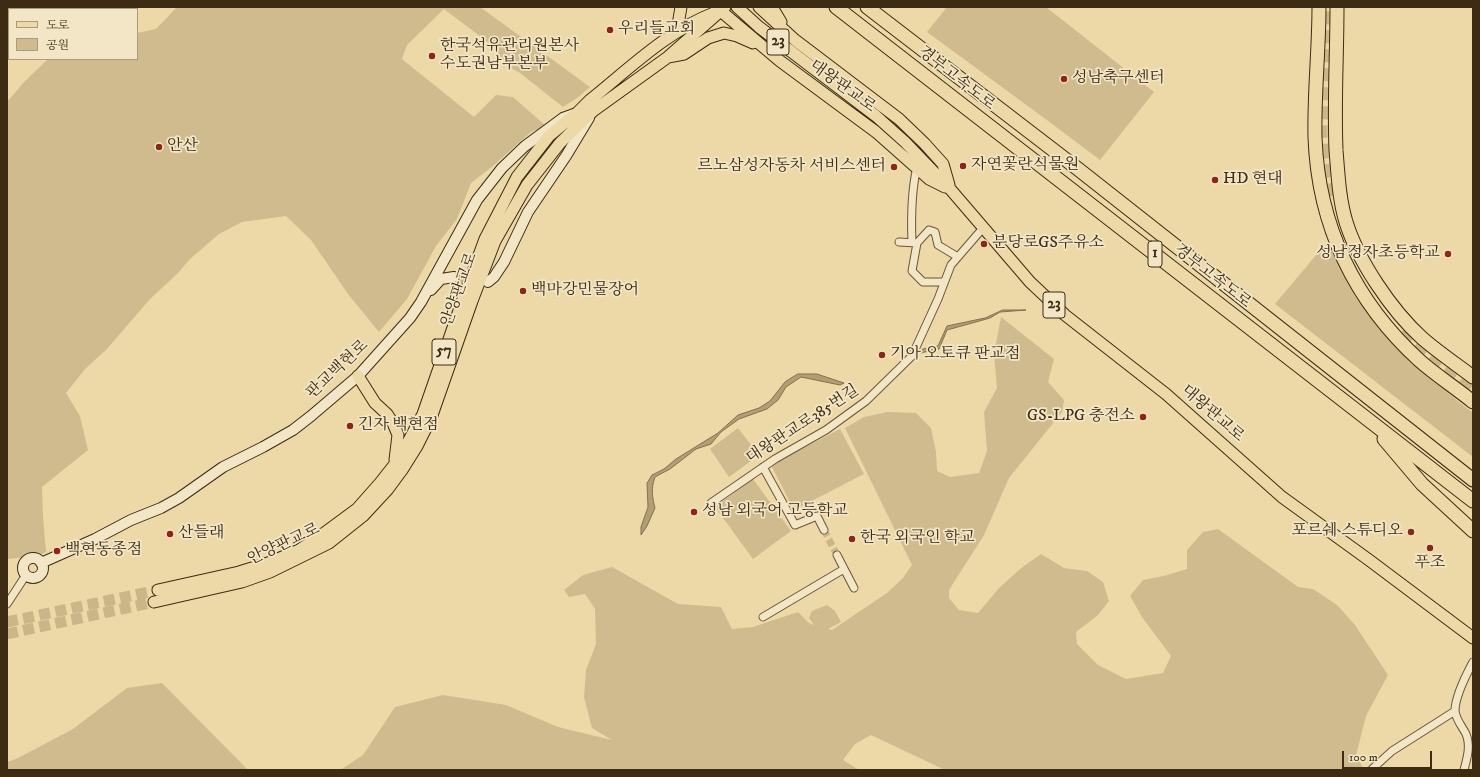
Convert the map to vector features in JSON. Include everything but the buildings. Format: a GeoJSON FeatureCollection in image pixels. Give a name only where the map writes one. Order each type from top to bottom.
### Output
{"type":"FeatureCollection","features":[{"type":"Feature","properties":{"kind":"highway","name":"경부고속도로"},"geometry":{"type":"LineString","coordinates":[[836,7],[1473,501]]}},
{"type":"Feature","properties":{"kind":"highway","name":"경부고속도로"},"geometry":{"type":"LineString","coordinates":[[867,7],[1084,174],[1473,480]]}},
{"type":"Feature","properties":{"kind":"highway"},"geometry":{"type":"LineString","coordinates":[[1319,7],[1316,138],[1318,172],[1329,222],[1351,276],[1367,303],[1384,324],[1420,362],[1473,402]]}},
{"type":"Feature","properties":{"kind":"highway"},"geometry":{"type":"LineString","coordinates":[[1337,7],[1337,170],[1346,221],[1354,244],[1371,274],[1407,322],[1422,338],[1473,377]]}},
{"type":"Feature","properties":{"kind":"highway"},"geometry":{"type":"LineString","coordinates":[[1368,420],[1422,484],[1473,531]]}},
{"type":"Feature","properties":{"kind":"main road","name":"57"},"geometry":{"type":"LineString","coordinates":[[671,36],[678,25],[681,7]]}},
{"type":"Feature","properties":{"kind":"main road","name":"대왕판교로"},"geometry":{"type":"LineString","coordinates":[[736,7],[759,27],[892,130],[917,153],[1030,282],[1065,315],[1166,394],[1282,497],[1473,638]]}},
{"type":"Feature","properties":{"kind":"main road","name":"대왕판교로"},"geometry":{"type":"LineString","coordinates":[[759,7],[795,40],[900,119],[943,164],[951,190]]}},
{"type":"Feature","properties":{"kind":"main road"},"geometry":{"type":"LineString","coordinates":[[772,7],[777,17],[795,40]]}},
{"type":"Feature","properties":{"kind":"main road","name":"안양판교로"},"geometry":{"type":"LineString","coordinates":[[158,590],[239,572],[268,563],[299,550],[357,509],[395,464],[423,414],[463,299],[489,232],[517,178],[549,136],[590,100],[671,36],[695,20],[720,8]]}},
{"type":"Feature","properties":{"kind":"main road","name":"안양판교로"},"geometry":{"type":"LineString","coordinates":[[154,602],[242,582],[270,572],[303,557],[328,543],[364,516],[388,489],[417,446],[432,418],[472,301],[495,241],[527,185],[560,143],[593,111],[668,57],[699,31],[720,8]]}},
{"type":"Feature","properties":{"kind":"main road","name":"대왕판교로"},"geometry":{"type":"LineString","coordinates":[[720,8],[780,61],[876,132],[929,179],[951,190]]}},
{"type":"Feature","properties":{"kind":"main road"},"geometry":{"type":"LineString","coordinates":[[668,57],[684,54],[708,38],[724,33],[751,42],[780,61]]}},
{"type":"Feature","properties":{"kind":"main road"},"geometry":{"type":"LineString","coordinates":[[358,376],[375,403],[394,423],[398,435],[395,464]]}},
{"type":"Feature","properties":{"kind":"street"},"geometry":{"type":"LineString","coordinates":[[488,282],[494,277],[504,262],[528,212],[566,156],[593,111]]}},
{"type":"Feature","properties":{"kind":"street","name":"판교백현로"},"geometry":{"type":"LineString","coordinates":[[41,563],[95,540],[130,520],[150,514],[179,498],[223,467],[263,448],[293,430],[358,376],[410,318],[421,302],[477,200],[502,168],[525,146],[563,118],[578,112]]}},
{"type":"Feature","properties":{"kind":"street"},"geometry":{"type":"LineString","coordinates":[[917,168],[912,186],[911,223],[914,242],[912,271],[924,282],[944,282]]}},
{"type":"Feature","properties":{"kind":"street","name":"대왕판교로385번길"},"geometry":{"type":"LineString","coordinates":[[711,503],[763,467],[826,430],[866,402],[912,356],[938,299],[950,265],[983,228]]}},
{"type":"Feature","properties":{"kind":"street"},"geometry":{"type":"LineString","coordinates":[[898,242],[914,242],[930,230],[935,232],[938,245],[958,257]]}},
{"type":"Feature","properties":{"kind":"street"},"geometry":{"type":"LineString","coordinates":[[421,302],[441,279],[454,277],[443,268],[443,261]]}},
{"type":"Feature","properties":{"kind":"street"},"geometry":{"type":"LineString","coordinates":[[763,467],[795,525],[817,516],[824,530]]}},
{"type":"Feature","properties":{"kind":"street"},"geometry":{"type":"LineString","coordinates":[[837,555],[854,588]]}},
{"type":"Feature","properties":{"kind":"street"},"geometry":{"type":"LineString","coordinates":[[33,558],[41,563],[42,571],[38,576],[33,578],[26,575],[23,569],[27,560],[33,558]]}},
{"type":"Feature","properties":{"kind":"street"},"geometry":{"type":"LineString","coordinates":[[763,617],[844,569]]}},
{"type":"Feature","properties":{"kind":"street"},"geometry":{"type":"LineString","coordinates":[[7,604],[26,575]]}},
{"type":"Feature","properties":{"kind":"street"},"geometry":{"type":"LineString","coordinates":[[1464,770],[1469,749],[1466,734],[1455,711],[1459,693],[1473,662]]}},
{"type":"Feature","properties":{"kind":"street"},"geometry":{"type":"LineString","coordinates":[[1371,770],[1392,751],[1455,711]]}},
{"type":"Feature","properties":{"kind":"green space"},"geometry":{"type":"Polygon","coordinates":[[[177,7],[480,7],[590,87],[563,107],[520,73],[509,67],[489,43],[444,9],[407,45],[402,59],[474,117],[496,95],[513,97],[546,126],[531,132],[493,166],[471,183],[457,219],[436,246],[407,299],[379,332],[348,294],[311,240],[286,216],[242,222],[219,234],[190,259],[177,274],[150,299],[106,350],[85,369],[66,393],[80,416],[88,450],[42,487],[46,552],[38,556],[7,559],[7,102],[25,81],[47,60],[138,60],[138,33],[156,29],[177,7]]]}},
{"type":"Feature","properties":{"kind":"green space","name":"성남축구센터"},"geometry":{"type":"Polygon","coordinates":[[[947,7],[1046,7],[1154,92],[1100,160],[927,32],[947,7]]]}},
{"type":"Feature","properties":{"kind":"green space"},"geometry":{"type":"Polygon","coordinates":[[[1327,242],[1354,294],[1379,328],[1408,358],[1473,413],[1473,457],[1275,304],[1327,242]]]}},
{"type":"Feature","properties":{"kind":"green space"},"geometry":{"type":"Polygon","coordinates":[[[1001,317],[1054,359],[1048,382],[1064,400],[1062,412],[1009,478],[984,535],[949,590],[949,598],[959,610],[978,613],[999,588],[1020,569],[1041,554],[1064,568],[1087,571],[1103,582],[1109,601],[1098,615],[1076,632],[1077,644],[1098,665],[1126,679],[1163,673],[1171,656],[1142,617],[1130,596],[1143,580],[1164,576],[1187,569],[1187,550],[1203,532],[1218,529],[1298,587],[1313,589],[1337,605],[1355,625],[1388,675],[1366,716],[1356,755],[1364,770],[945,770],[871,735],[855,744],[843,760],[859,770],[340,770],[363,755],[395,707],[443,695],[506,705],[558,727],[612,740],[592,728],[584,697],[586,670],[596,644],[595,609],[585,594],[569,597],[564,590],[583,575],[612,567],[678,604],[721,607],[732,629],[753,627],[798,612],[809,623],[814,625],[809,618],[812,611],[827,605],[835,611],[841,622],[828,629],[832,630],[887,593],[903,578],[912,565],[845,428],[864,417],[887,412],[916,413],[931,428],[936,452],[937,471],[950,477],[979,473],[987,451],[984,412],[997,388],[994,354],[1001,317]]]}},
{"type":"Feature","properties":{"kind":"green space"},"geometry":{"type":"Polygon","coordinates":[[[738,428],[759,455],[729,477],[710,449],[738,428]]]}},
{"type":"Feature","properties":{"kind":"green space"},"geometry":{"type":"Polygon","coordinates":[[[840,429],[864,474],[794,510],[771,465],[840,429]]]}},
{"type":"Feature","properties":{"kind":"green space"},"geometry":{"type":"Polygon","coordinates":[[[753,479],[791,531],[753,559],[715,507],[753,479]]]}},
{"type":"Feature","properties":{"kind":"green space"},"geometry":{"type":"Polygon","coordinates":[[[162,683],[248,770],[7,770],[7,762],[18,758],[73,729],[127,688],[162,683]]]}},
{"type":"Feature","properties":{"kind":"shaded area"},"geometry":{"type":"Polygon","coordinates":[[[1003,310],[1026,310],[1000,312],[990,318],[947,330],[939,349],[920,353],[923,349],[938,346],[947,326],[985,318],[1003,310]]]}},
{"type":"Feature","properties":{"kind":"shaded area"},"geometry":{"type":"Polygon","coordinates":[[[798,374],[817,374],[844,383],[840,385],[801,377],[786,387],[778,400],[767,409],[739,419],[721,432],[711,444],[696,449],[670,469],[655,477],[652,492],[655,508],[641,535],[641,527],[648,507],[647,483],[652,475],[664,469],[676,459],[718,433],[738,415],[759,408],[770,401],[785,382],[798,374]]]}},
{"type":"Feature","properties":{"kind":"tunnel"},"geometry":{"type":"LineString","coordinates":[[1323,157],[1321,133],[1327,7]]}},
{"type":"Feature","properties":{"kind":"tunnel"},"geometry":{"type":"LineString","coordinates":[[1329,145],[1331,175],[1336,201]]}},
{"type":"Feature","properties":{"kind":"tunnel"},"geometry":{"type":"LineString","coordinates":[[454,277],[478,280]]}},
{"type":"Feature","properties":{"kind":"tunnel"},"geometry":{"type":"LineString","coordinates":[[1400,334],[1473,394]]}},
{"type":"Feature","properties":{"kind":"tunnel"},"geometry":{"type":"LineString","coordinates":[[824,530],[837,555]]}},
{"type":"Feature","properties":{"kind":"tunnel"},"geometry":{"type":"LineString","coordinates":[[7,622],[158,590]]}},
{"type":"Feature","properties":{"kind":"tunnel"},"geometry":{"type":"LineString","coordinates":[[7,634],[154,602]]}},
{"type":"Feature","properties":{"kind":"place","name":"우리들교회"},"geometry":{"type":"Point","coordinates":[610,30]}},
{"type":"Feature","properties":{"kind":"place","name":"한국석유관리원본사 수도권남부본부"},"geometry":{"type":"Point","coordinates":[432,56]}},
{"type":"Feature","properties":{"kind":"place","name":"성남축구센터"},"geometry":{"type":"Point","coordinates":[1064,79]}},
{"type":"Feature","properties":{"kind":"place","name":"안산"},"geometry":{"type":"Point","coordinates":[159,147]}},
{"type":"Feature","properties":{"kind":"place","name":"자연꽃란식물원"},"geometry":{"type":"Point","coordinates":[963,166]}},
{"type":"Feature","properties":{"kind":"place","name":"르노삼성자동차 서비스센터"},"geometry":{"type":"Point","coordinates":[894,167]}},
{"type":"Feature","properties":{"kind":"place","name":"HD 현대"},"geometry":{"type":"Point","coordinates":[1215,180]}},
{"type":"Feature","properties":{"kind":"place","name":"분당로GS주유소"},"geometry":{"type":"Point","coordinates":[984,244]}},
{"type":"Feature","properties":{"kind":"place","name":"성남정자초등학교"},"geometry":{"type":"Point","coordinates":[1448,254]}},
{"type":"Feature","properties":{"kind":"place","name":"백마강민물장어"},"geometry":{"type":"Point","coordinates":[523,291]}},
{"type":"Feature","properties":{"kind":"place","name":"기아 오토큐 판교점"},"geometry":{"type":"Point","coordinates":[882,355]}},
{"type":"Feature","properties":{"kind":"place","name":"GS-LPG 충전소"},"geometry":{"type":"Point","coordinates":[1143,417]}},
{"type":"Feature","properties":{"kind":"place","name":"긴자 백현점"},"geometry":{"type":"Point","coordinates":[350,426]}},
{"type":"Feature","properties":{"kind":"place","name":"성남 외국어 고등학교"},"geometry":{"type":"Point","coordinates":[694,512]}},
{"type":"Feature","properties":{"kind":"place","name":"포르쉐 스튜디오"},"geometry":{"type":"Point","coordinates":[1411,532]}},
{"type":"Feature","properties":{"kind":"place","name":"산들래"},"geometry":{"type":"Point","coordinates":[170,534]}},
{"type":"Feature","properties":{"kind":"place","name":"한국 외국인 학교"},"geometry":{"type":"Point","coordinates":[852,539]}},
{"type":"Feature","properties":{"kind":"place","name":"푸조"},"geometry":{"type":"Point","coordinates":[1430,548]}},
{"type":"Feature","properties":{"kind":"place","name":"백현동종점"},"geometry":{"type":"Point","coordinates":[57,551]}}]}
